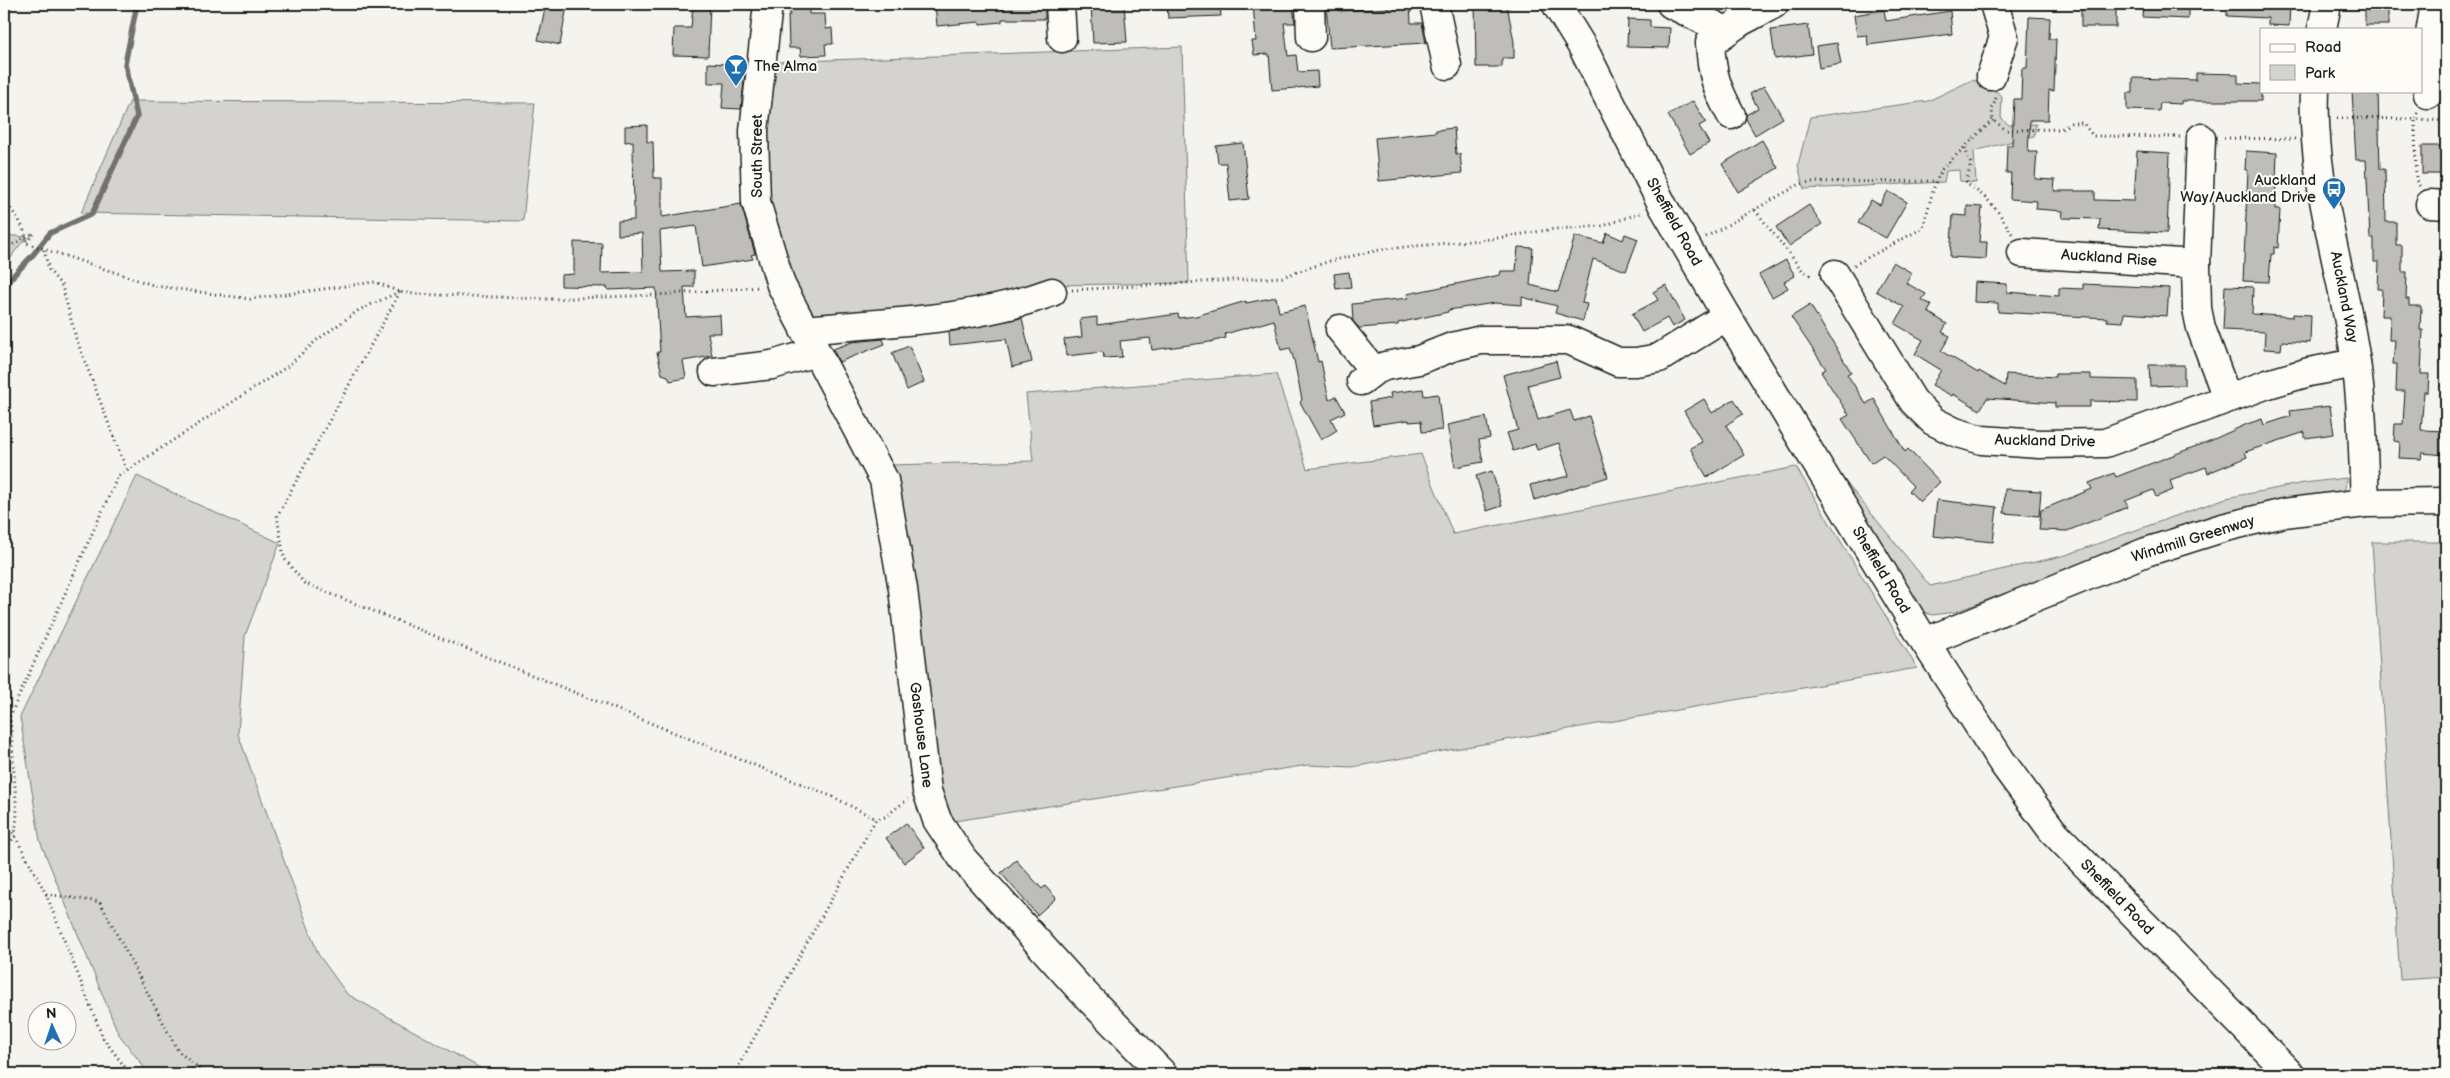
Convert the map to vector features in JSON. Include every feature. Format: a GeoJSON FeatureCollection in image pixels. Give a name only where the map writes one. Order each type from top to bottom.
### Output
{"type":"FeatureCollection","features":[{"type":"Feature","properties":{"kind":"street","name":"South Street"},"geometry":{"type":"LineString","coordinates":[[768,4],[754,131],[756,202],[781,286],[810,341]]}},
{"type":"Feature","properties":{"kind":"street"},"geometry":{"type":"LineString","coordinates":[[1060,4],[1062,38]]}},
{"type":"Feature","properties":{"kind":"street"},"geometry":{"type":"LineString","coordinates":[[1310,4],[1311,37]]}},
{"type":"Feature","properties":{"kind":"street"},"geometry":{"type":"LineString","coordinates":[[1434,4],[1447,65]]}},
{"type":"Feature","properties":{"kind":"street","name":"Sheffield Road"},"geometry":{"type":"LineString","coordinates":[[1556,4],[1583,48],[1663,206],[1727,316],[1925,642],[2002,762],[2052,830],[2290,1074]]}},
{"type":"Feature","properties":{"kind":"street"},"geometry":{"type":"LineString","coordinates":[[1671,4],[1718,37]]}},
{"type":"Feature","properties":{"kind":"street"},"geometry":{"type":"LineString","coordinates":[[1731,115],[1716,88],[1712,70],[1718,37],[1774,4]]}},
{"type":"Feature","properties":{"kind":"street"},"geometry":{"type":"LineString","coordinates":[[1991,76],[2004,37],[1994,4]]}},
{"type":"Feature","properties":{"kind":"street"},"geometry":{"type":"LineString","coordinates":[[2322,28],[2327,4]]}},
{"type":"Feature","properties":{"kind":"street"},"geometry":{"type":"LineString","coordinates":[[2428,94],[2427,52],[2435,4]]}},
{"type":"Feature","properties":{"kind":"street","name":"Auckland Way"},"geometry":{"type":"LineString","coordinates":[[2315,92],[2315,129],[2324,198],[2356,363],[2365,503]]}},
{"type":"Feature","properties":{"kind":"street"},"geometry":{"type":"LineString","coordinates":[[2201,138],[2196,264],[2197,309],[2201,328],[2227,398]]}},
{"type":"Feature","properties":{"kind":"street","name":"Auckland Rise"},"geometry":{"type":"LineString","coordinates":[[2022,253],[2196,264]]}},
{"type":"Feature","properties":{"kind":"street","name":"Auckland Drive"},"geometry":{"type":"LineString","coordinates":[[1835,274],[1913,401],[1933,422],[1955,432],[1982,440],[2029,443],[2105,443],[2227,398],[2309,372],[2356,363]]}},
{"type":"Feature","properties":{"kind":"street"},"geometry":{"type":"LineString","coordinates":[[714,372],[772,365],[810,341],[1026,302],[1052,292]]}},
{"type":"Feature","properties":{"kind":"street"},"geometry":{"type":"LineString","coordinates":[[1340,329],[1368,376],[1385,366],[1418,360],[1452,346],[1481,340],[1569,340],[1618,362],[1636,362],[1659,358],[1727,316]]}},
{"type":"Feature","properties":{"kind":"street","name":"Gashouse Lane"},"geometry":{"type":"LineString","coordinates":[[810,341],[884,480],[903,589],[927,791],[937,820],[964,858],[1079,988],[1163,1074]]}},
{"type":"Feature","properties":{"kind":"street","name":"Windmill Greenway"},"geometry":{"type":"LineString","coordinates":[[1925,642],[2146,552],[2184,539],[2284,513],[2365,503],[2446,502]]}},
{"type":"Feature","properties":{"kind":"path"},"geometry":{"type":"LineString","coordinates":[[1991,76],[1998,93],[1992,110],[1993,120],[2006,130],[2062,129],[2071,123],[2083,123],[2093,136],[2201,138],[2415,119],[2416,180],[2438,204]]}},
{"type":"Feature","properties":{"kind":"path"},"geometry":{"type":"LineString","coordinates":[[1755,210],[1802,270],[1811,277],[1835,274],[1923,228],[1936,181],[1941,170],[1993,120]]}},
{"type":"Feature","properties":{"kind":"path"},"geometry":{"type":"LineString","coordinates":[[1965,148],[1971,164],[1966,183],[1987,197],[2003,217],[2022,253]]}},
{"type":"Feature","properties":{"kind":"path"},"geometry":{"type":"LineString","coordinates":[[1687,248],[1800,184],[1810,182],[1936,181]]}},
{"type":"Feature","properties":{"kind":"path"},"geometry":{"type":"LineString","coordinates":[[4,201],[18,220],[27,237],[26,243]]}},
{"type":"Feature","properties":{"kind":"path"},"geometry":{"type":"LineString","coordinates":[[1052,292],[1282,277],[1330,261],[1384,249],[1490,239],[1554,229],[1603,226],[1663,206]]}},
{"type":"Feature","properties":{"kind":"path"},"geometry":{"type":"LineString","coordinates":[[4,249],[34,233],[26,243]]}},
{"type":"Feature","properties":{"kind":"path"},"geometry":{"type":"LineString","coordinates":[[26,243],[156,286],[250,299],[375,282],[400,292],[549,299],[657,295],[781,286]]}},
{"type":"Feature","properties":{"kind":"path"},"geometry":{"type":"LineString","coordinates":[[44,249],[49,270],[62,286],[76,338],[126,469]]}},
{"type":"Feature","properties":{"kind":"path"},"geometry":{"type":"LineString","coordinates":[[4,846],[10,844],[15,836],[17,815],[10,716],[116,481],[126,469],[288,366],[317,340],[360,310],[400,292]]}},
{"type":"Feature","properties":{"kind":"path"},"geometry":{"type":"LineString","coordinates":[[400,292],[277,516],[284,558],[304,583],[831,796],[876,819],[884,817],[911,797],[927,791]]}},
{"type":"Feature","properties":{"kind":"path"},"geometry":{"type":"LineString","coordinates":[[734,1074],[876,819]]}},
{"type":"Feature","properties":{"kind":"path"},"geometry":{"type":"LineString","coordinates":[[4,820],[15,836],[46,894],[103,1038],[130,1074]]}},
{"type":"Feature","properties":{"kind":"path"},"geometry":{"type":"LineString","coordinates":[[46,894],[100,902],[178,1051],[206,1074]]}},
{"type":"Feature","properties":{"kind":"green space"},"geometry":{"type":"Polygon","coordinates":[[[1182,47],[1189,283],[1054,285],[1019,296],[806,321],[785,259],[769,196],[766,153],[774,62],[1182,47]]]}},
{"type":"Feature","properties":{"kind":"green space"},"geometry":{"type":"Polygon","coordinates":[[[1972,80],[1989,86],[2002,96],[2001,118],[2009,125],[2036,124],[2034,136],[1974,151],[1976,183],[1960,181],[1959,170],[1946,171],[1944,182],[1804,189],[1798,165],[1810,117],[1928,101],[1972,80]]]}},
{"type":"Feature","properties":{"kind":"green space"},"geometry":{"type":"Polygon","coordinates":[[[130,101],[535,103],[523,221],[81,213],[130,101]]]}},
{"type":"Feature","properties":{"kind":"green space"},"geometry":{"type":"Polygon","coordinates":[[[4,235],[27,237],[15,251],[4,270],[4,235]]]}},
{"type":"Feature","properties":{"kind":"green space"},"geometry":{"type":"Polygon","coordinates":[[[1276,374],[1307,469],[1421,454],[1453,534],[1796,467],[1917,668],[1352,767],[1308,765],[955,821],[934,783],[891,465],[1033,461],[1026,394],[1276,374]]]}},
{"type":"Feature","properties":{"kind":"green space"},"geometry":{"type":"Polygon","coordinates":[[[1828,460],[1930,586],[2066,555],[2226,498],[2304,483],[2346,478],[2345,489],[2337,494],[2153,538],[1955,612],[1932,615],[1918,610],[1828,460]]]}},
{"type":"Feature","properties":{"kind":"green space"},"geometry":{"type":"Polygon","coordinates":[[[137,476],[280,543],[245,636],[238,734],[318,954],[347,994],[491,1074],[149,1074],[118,1033],[40,841],[20,717],[137,476]]]}},
{"type":"Feature","properties":{"kind":"green space"},"geometry":{"type":"Polygon","coordinates":[[[2372,542],[2446,542],[2446,977],[2400,980],[2372,542]]]}},
{"type":"Feature","properties":{"kind":"building"},"geometry":{"type":"Polygon","coordinates":[[[546,4],[567,6],[560,45],[538,40],[546,4]]]}},
{"type":"Feature","properties":{"kind":"building"},"geometry":{"type":"Polygon","coordinates":[[[693,4],[710,4],[708,56],[673,55],[674,28],[691,28],[693,4]]]}},
{"type":"Feature","properties":{"kind":"building"},"geometry":{"type":"Polygon","coordinates":[[[790,4],[809,4],[809,14],[825,14],[826,29],[832,28],[833,44],[825,44],[826,55],[801,56],[800,48],[789,48],[788,15],[790,15],[790,4]]]}},
{"type":"Feature","properties":{"kind":"building"},"geometry":{"type":"Polygon","coordinates":[[[935,4],[1045,4],[1045,19],[1002,19],[1002,22],[937,26],[935,4]]]}},
{"type":"Feature","properties":{"kind":"building"},"geometry":{"type":"Polygon","coordinates":[[[1091,4],[1124,4],[1127,42],[1093,43],[1091,4]]]}},
{"type":"Feature","properties":{"kind":"building"},"geometry":{"type":"Polygon","coordinates":[[[1167,4],[1220,4],[1221,16],[1168,18],[1167,4]]]}},
{"type":"Feature","properties":{"kind":"building"},"geometry":{"type":"Polygon","coordinates":[[[1253,4],[1293,5],[1295,23],[1284,23],[1288,56],[1296,55],[1298,72],[1317,71],[1318,86],[1272,90],[1269,54],[1254,55],[1252,41],[1256,41],[1253,4]]]}},
{"type":"Feature","properties":{"kind":"building"},"geometry":{"type":"Polygon","coordinates":[[[1390,4],[1410,4],[1411,23],[1422,23],[1426,43],[1330,48],[1326,6],[1339,5],[1340,11],[1390,8],[1390,4]]]}},
{"type":"Feature","properties":{"kind":"building"},"geometry":{"type":"Polygon","coordinates":[[[1475,4],[1498,4],[1499,7],[1507,5],[1514,42],[1514,58],[1502,58],[1502,67],[1476,67],[1475,4]]]}},
{"type":"Feature","properties":{"kind":"building"},"geometry":{"type":"Polygon","coordinates":[[[2143,4],[2188,4],[2188,19],[2142,17],[2143,4]]]}},
{"type":"Feature","properties":{"kind":"building"},"geometry":{"type":"Polygon","coordinates":[[[2227,4],[2290,4],[2289,26],[2268,25],[2268,18],[2227,16],[2227,4]]]}},
{"type":"Feature","properties":{"kind":"building"},"geometry":{"type":"Polygon","coordinates":[[[2365,4],[2388,4],[2388,25],[2365,25],[2365,4]]]}},
{"type":"Feature","properties":{"kind":"building"},"geometry":{"type":"Polygon","coordinates":[[[2081,8],[2116,8],[2116,27],[2081,27],[2081,8]]]}},
{"type":"Feature","properties":{"kind":"building"},"geometry":{"type":"Polygon","coordinates":[[[1884,10],[1886,21],[1950,11],[1952,34],[1868,45],[1867,35],[1857,36],[1854,15],[1884,10]]]}},
{"type":"Feature","properties":{"kind":"building"},"geometry":{"type":"Polygon","coordinates":[[[2029,17],[2050,18],[2049,39],[2056,39],[2054,91],[2049,90],[2048,120],[2030,120],[2028,152],[2037,152],[2035,179],[2055,180],[2054,191],[2095,191],[2095,200],[2134,201],[2137,151],[2170,153],[2167,233],[2099,230],[2100,219],[2062,218],[2063,211],[2036,209],[2037,201],[2010,199],[2011,173],[2006,173],[2007,145],[2012,145],[2014,99],[2021,99],[2022,68],[2027,68],[2029,17]]]}},
{"type":"Feature","properties":{"kind":"building"},"geometry":{"type":"Polygon","coordinates":[[[1628,19],[1650,20],[1650,27],[1670,28],[1669,48],[1627,47],[1628,19]]]}},
{"type":"Feature","properties":{"kind":"building"},"geometry":{"type":"Polygon","coordinates":[[[1808,25],[1812,54],[1775,59],[1771,30],[1808,25]]]}},
{"type":"Feature","properties":{"kind":"building"},"geometry":{"type":"Polygon","coordinates":[[[1837,43],[1841,64],[1819,68],[1816,46],[1837,43]]]}},
{"type":"Feature","properties":{"kind":"building","name":"The Alma"},"geometry":{"type":"Polygon","coordinates":[[[708,63],[746,65],[741,109],[722,108],[724,83],[708,83],[708,63]]]}},
{"type":"Feature","properties":{"kind":"building"},"geometry":{"type":"Polygon","coordinates":[[[2196,73],[2238,74],[2238,83],[2260,84],[2261,101],[2181,101],[2181,104],[2160,103],[2159,111],[2127,110],[2127,93],[2133,93],[2133,78],[2196,80],[2196,73]]]}},
{"type":"Feature","properties":{"kind":"building"},"geometry":{"type":"Polygon","coordinates":[[[1764,86],[1783,118],[1755,135],[1746,119],[1746,115],[1758,108],[1750,94],[1764,86]]]}},
{"type":"Feature","properties":{"kind":"building"},"geometry":{"type":"Polygon","coordinates":[[[2352,92],[2378,92],[2380,169],[2385,169],[2386,222],[2396,222],[2396,245],[2402,245],[2402,272],[2407,272],[2406,299],[2409,299],[2409,306],[2421,306],[2420,330],[2423,330],[2421,374],[2429,374],[2428,392],[2424,392],[2421,430],[2446,431],[2446,455],[2422,453],[2421,459],[2399,458],[2400,442],[2394,441],[2395,424],[2403,424],[2405,391],[2396,391],[2397,364],[2393,364],[2395,340],[2389,340],[2390,316],[2381,316],[2382,289],[2378,289],[2379,262],[2374,262],[2374,238],[2370,238],[2366,160],[2356,160],[2352,92]]]}},
{"type":"Feature","properties":{"kind":"building"},"geometry":{"type":"Polygon","coordinates":[[[1693,101],[1706,122],[1699,126],[1709,143],[1690,154],[1668,115],[1693,101]]]}},
{"type":"Feature","properties":{"kind":"building"},"geometry":{"type":"Polygon","coordinates":[[[647,125],[647,142],[653,142],[654,178],[662,178],[662,217],[741,204],[755,254],[751,255],[753,259],[702,267],[696,226],[660,231],[662,272],[694,271],[694,287],[684,287],[686,317],[720,315],[721,333],[708,333],[712,356],[683,361],[686,378],[670,381],[668,376],[662,374],[657,352],[660,352],[656,288],[608,290],[607,287],[561,286],[561,275],[574,274],[574,242],[602,243],[601,273],[643,272],[642,233],[618,235],[618,221],[634,220],[633,141],[625,142],[625,126],[647,125]]]}},
{"type":"Feature","properties":{"kind":"building"},"geometry":{"type":"Polygon","coordinates":[[[1454,128],[1456,154],[1460,154],[1462,173],[1379,181],[1375,138],[1436,132],[1436,130],[1454,128]]]}},
{"type":"Feature","properties":{"kind":"building"},"geometry":{"type":"Polygon","coordinates":[[[1762,140],[1778,168],[1738,192],[1722,164],[1762,140]]]}},
{"type":"Feature","properties":{"kind":"building"},"geometry":{"type":"Polygon","coordinates":[[[1243,143],[1249,199],[1230,201],[1226,163],[1218,163],[1216,146],[1243,143]]]}},
{"type":"Feature","properties":{"kind":"building"},"geometry":{"type":"Polygon","coordinates":[[[2422,146],[2446,146],[2446,174],[2422,174],[2422,146]]]}},
{"type":"Feature","properties":{"kind":"building"},"geometry":{"type":"Polygon","coordinates":[[[2246,151],[2277,153],[2275,209],[2280,209],[2278,248],[2274,247],[2274,254],[2271,254],[2269,282],[2243,281],[2248,170],[2245,170],[2246,151]]]}},
{"type":"Feature","properties":{"kind":"building"},"geometry":{"type":"Polygon","coordinates":[[[1888,191],[1907,202],[1886,238],[1858,223],[1871,200],[1880,205],[1888,191]]]}},
{"type":"Feature","properties":{"kind":"building"},"geometry":{"type":"Polygon","coordinates":[[[1809,205],[1822,224],[1789,246],[1776,227],[1809,205]]]}},
{"type":"Feature","properties":{"kind":"building"},"geometry":{"type":"Polygon","coordinates":[[[1967,206],[1982,207],[1979,242],[1987,242],[1986,259],[1950,257],[1953,215],[1967,216],[1967,206]]]}},
{"type":"Feature","properties":{"kind":"building"},"geometry":{"type":"Polygon","coordinates":[[[1607,233],[1623,240],[1625,234],[1638,239],[1626,271],[1593,259],[1582,303],[1587,304],[1583,321],[1555,313],[1557,306],[1522,297],[1522,305],[1495,303],[1448,310],[1448,312],[1398,323],[1398,325],[1359,328],[1353,321],[1352,304],[1408,298],[1407,294],[1500,275],[1501,271],[1516,271],[1518,247],[1533,248],[1530,285],[1558,292],[1575,236],[1603,243],[1607,233]]]}},
{"type":"Feature","properties":{"kind":"building"},"geometry":{"type":"Polygon","coordinates":[[[1786,260],[1795,276],[1784,282],[1788,288],[1772,297],[1759,275],[1786,260]]]}},
{"type":"Feature","properties":{"kind":"building"},"geometry":{"type":"Polygon","coordinates":[[[1893,262],[1912,273],[1906,283],[1926,294],[1922,300],[1932,305],[1928,312],[1947,324],[1942,332],[1950,336],[1941,351],[1978,373],[1979,371],[2005,386],[2006,374],[2055,377],[2055,374],[2091,374],[2091,379],[2137,380],[2137,402],[2090,401],[2090,407],[2055,407],[2055,403],[1987,398],[1980,410],[1953,394],[1952,396],[1932,385],[1941,370],[1915,354],[1923,340],[1895,324],[1904,307],[1876,291],[1893,262]]]}},
{"type":"Feature","properties":{"kind":"building"},"geometry":{"type":"Polygon","coordinates":[[[1349,272],[1351,287],[1336,289],[1334,274],[1349,272]]]}},
{"type":"Feature","properties":{"kind":"building"},"geometry":{"type":"Polygon","coordinates":[[[1975,282],[2007,284],[2007,292],[2059,296],[2059,288],[2083,289],[2083,284],[2169,288],[2167,316],[2124,313],[2123,322],[2107,321],[2107,318],[1998,312],[1998,303],[1974,302],[1975,282]]]}},
{"type":"Feature","properties":{"kind":"building"},"geometry":{"type":"Polygon","coordinates":[[[1666,285],[1685,320],[1672,327],[1667,318],[1642,332],[1632,314],[1658,300],[1653,292],[1666,285]]]}},
{"type":"Feature","properties":{"kind":"building"},"geometry":{"type":"Polygon","coordinates":[[[2225,286],[2253,287],[2252,314],[2293,317],[2293,314],[2311,315],[2310,343],[2282,341],[2281,350],[2264,349],[2265,332],[2223,330],[2225,286]]]}},
{"type":"Feature","properties":{"kind":"building"},"geometry":{"type":"Polygon","coordinates":[[[1276,297],[1279,312],[1305,306],[1318,362],[1321,361],[1329,400],[1336,396],[1345,412],[1331,419],[1337,430],[1321,440],[1300,402],[1302,400],[1294,360],[1290,348],[1281,350],[1274,320],[1225,334],[1226,338],[1210,342],[1152,350],[1150,338],[1120,341],[1122,357],[1104,358],[1103,352],[1066,356],[1064,339],[1082,337],[1080,319],[1097,317],[1097,325],[1178,314],[1179,318],[1196,316],[1246,301],[1246,303],[1276,297]]]}},
{"type":"Feature","properties":{"kind":"building"},"geometry":{"type":"Polygon","coordinates":[[[1810,305],[1851,372],[1847,374],[1866,404],[1874,399],[1905,452],[1908,449],[1940,482],[1920,502],[1909,491],[1913,486],[1883,455],[1871,463],[1842,419],[1849,415],[1821,372],[1826,369],[1791,317],[1810,305]]]}},
{"type":"Feature","properties":{"kind":"building"},"geometry":{"type":"Polygon","coordinates":[[[1022,318],[1032,362],[1012,367],[1006,339],[950,345],[949,332],[1022,318]]]}},
{"type":"Feature","properties":{"kind":"building"},"geometry":{"type":"Polygon","coordinates":[[[883,339],[885,344],[839,362],[833,349],[852,342],[883,339]]]}},
{"type":"Feature","properties":{"kind":"building"},"geometry":{"type":"Polygon","coordinates":[[[909,346],[924,382],[907,390],[892,353],[909,346]]]}},
{"type":"Feature","properties":{"kind":"building"},"geometry":{"type":"Polygon","coordinates":[[[1556,361],[1560,377],[1528,385],[1538,420],[1570,410],[1574,421],[1589,416],[1608,477],[1534,500],[1530,485],[1569,476],[1559,443],[1537,450],[1535,444],[1513,451],[1507,433],[1518,430],[1503,375],[1556,361]]]}},
{"type":"Feature","properties":{"kind":"building"},"geometry":{"type":"Polygon","coordinates":[[[2149,365],[2184,365],[2184,385],[2150,386],[2149,365]]]}},
{"type":"Feature","properties":{"kind":"building"},"geometry":{"type":"Polygon","coordinates":[[[1423,389],[1424,396],[1438,394],[1442,430],[1422,432],[1421,421],[1409,422],[1409,420],[1373,425],[1369,402],[1391,398],[1390,393],[1423,389]]]}},
{"type":"Feature","properties":{"kind":"building"},"geometry":{"type":"Polygon","coordinates":[[[1704,399],[1712,413],[1734,399],[1743,414],[1726,425],[1744,455],[1707,477],[1690,448],[1702,442],[1684,411],[1704,399]]]}},
{"type":"Feature","properties":{"kind":"building"},"geometry":{"type":"Polygon","coordinates":[[[2330,406],[2334,434],[2305,438],[2305,432],[2245,452],[2247,457],[2208,473],[2206,467],[2170,480],[2173,490],[2156,497],[2153,490],[2125,501],[2128,507],[2067,531],[2039,530],[2041,510],[2092,489],[2089,483],[2114,473],[2116,477],[2262,419],[2264,425],[2291,416],[2290,411],[2330,406]]]}},
{"type":"Feature","properties":{"kind":"building"},"geometry":{"type":"Polygon","coordinates":[[[1486,417],[1490,438],[1479,440],[1483,462],[1455,467],[1447,425],[1486,417]]]}},
{"type":"Feature","properties":{"kind":"building"},"geometry":{"type":"Polygon","coordinates":[[[1492,471],[1502,506],[1487,511],[1476,476],[1492,471]]]}},
{"type":"Feature","properties":{"kind":"building"},"geometry":{"type":"Polygon","coordinates":[[[2005,489],[2041,491],[2039,516],[2004,513],[2005,489]]]}},
{"type":"Feature","properties":{"kind":"building"},"geometry":{"type":"Polygon","coordinates":[[[1937,500],[1997,507],[1993,542],[1933,536],[1937,500]]]}},
{"type":"Feature","properties":{"kind":"building"},"geometry":{"type":"Polygon","coordinates":[[[906,823],[924,848],[904,863],[886,838],[906,823]]]}},
{"type":"Feature","properties":{"kind":"building"},"geometry":{"type":"Polygon","coordinates":[[[1016,860],[1042,889],[1045,886],[1056,898],[1037,915],[1001,873],[1016,860]]]}},
{"type":"Feature","properties":{"kind":"waterway"},"geometry":{"type":"LineString","coordinates":[[4,289],[10,279],[32,256],[50,233],[92,214],[137,116],[125,64],[137,4]]}},
{"type":"Feature","properties":{"kind":"place","name":"The Alma"},"geometry":{"type":"Point","coordinates":[736,87]}},
{"type":"Feature","properties":{"kind":"place","name":"Auckland Way/Auckland Drive"},"geometry":{"type":"Point","coordinates":[2334,210]}}]}
